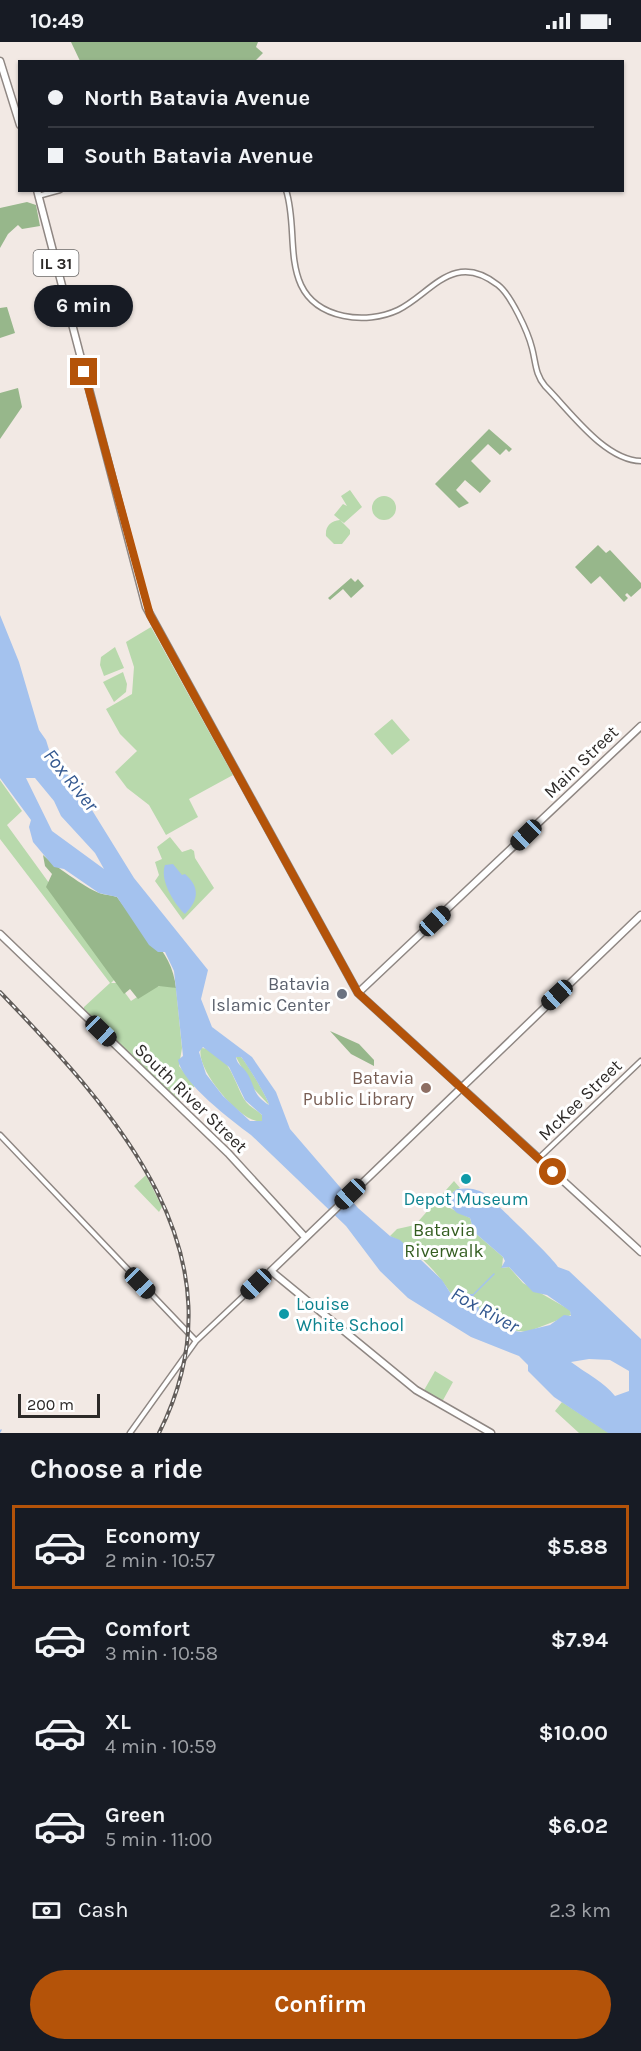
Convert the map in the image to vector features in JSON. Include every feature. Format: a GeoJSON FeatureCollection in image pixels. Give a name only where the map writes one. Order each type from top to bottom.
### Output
{"type":"FeatureCollection","features":[{"type":"Feature","properties":{"kind":"main road"},"geometry":{"type":"LineString","coordinates":[[0,61],[18,119]]}},
{"type":"Feature","properties":{"kind":"main road","name":"IL 31"},"geometry":{"type":"LineString","coordinates":[[38,193],[146,607],[358,993],[459,1089],[641,1252]]}},
{"type":"Feature","properties":{"kind":"main road","name":"Main Street"},"geometry":{"type":"LineString","coordinates":[[358,993],[641,726]]}},
{"type":"Feature","properties":{"kind":"main road"},"geometry":{"type":"LineString","coordinates":[[491,1433],[416,1390],[271,1271],[641,915]]}},
{"type":"Feature","properties":{"kind":"main road","name":"South River Street"},"geometry":{"type":"LineString","coordinates":[[0,934],[228,1153],[305,1237]]}},
{"type":"Feature","properties":{"kind":"street"},"geometry":{"type":"LineString","coordinates":[[287,192],[291,209],[298,276],[303,288],[318,305],[343,316],[383,314],[406,305],[443,277],[468,273],[486,278],[499,286],[511,300],[530,342],[535,369],[545,386],[611,452],[625,459],[641,461]]}},
{"type":"Feature","properties":{"kind":"street","name":"McKee Street"},"geometry":{"type":"LineString","coordinates":[[538,1159],[641,1061]]}},
{"type":"Feature","properties":{"kind":"street"},"geometry":{"type":"LineString","coordinates":[[0,1135],[196,1341]]}},
{"type":"Feature","properties":{"kind":"street"},"geometry":{"type":"LineString","coordinates":[[130,1433],[196,1341],[271,1271]]}},
{"type":"Feature","properties":{"kind":"green space"},"geometry":{"type":"Polygon","coordinates":[[[71,42],[258,42],[256,47],[263,53],[256,60],[80,60],[71,42]]]}},
{"type":"Feature","properties":{"kind":"green space"},"geometry":{"type":"Polygon","coordinates":[[[27,202],[36,205],[40,226],[22,229],[18,225],[8,234],[0,248],[0,208],[27,202]]]}},
{"type":"Feature","properties":{"kind":"green space"},"geometry":{"type":"Polygon","coordinates":[[[7,307],[15,333],[0,338],[0,308],[7,307]]]}},
{"type":"Feature","properties":{"kind":"green space"},"geometry":{"type":"Polygon","coordinates":[[[18,388],[22,407],[0,439],[0,393],[18,388]]]}},
{"type":"Feature","properties":{"kind":"green space"},"geometry":{"type":"Polygon","coordinates":[[[489,429],[512,449],[509,452],[506,449],[500,455],[488,444],[471,461],[491,481],[480,493],[465,480],[456,490],[469,503],[459,508],[435,484],[489,429]]]}},
{"type":"Feature","properties":{"kind":"green space"},"geometry":{"type":"Polygon","coordinates":[[[350,490],[362,507],[344,523],[334,515],[343,504],[347,506],[341,496],[350,490]]]}},
{"type":"Feature","properties":{"kind":"green space"},"geometry":{"type":"Polygon","coordinates":[[[384,496],[392,500],[396,508],[392,516],[384,520],[376,516],[372,508],[376,500],[384,496]]]}},
{"type":"Feature","properties":{"kind":"green space"},"geometry":{"type":"Polygon","coordinates":[[[340,520],[350,530],[350,534],[342,544],[334,544],[326,536],[326,529],[331,523],[340,520]]]}},
{"type":"Feature","properties":{"kind":"green space"},"geometry":{"type":"Polygon","coordinates":[[[598,545],[606,553],[610,550],[641,583],[641,588],[631,597],[627,593],[625,595],[628,598],[624,602],[600,576],[591,584],[575,567],[598,545]]]}},
{"type":"Feature","properties":{"kind":"green space"},"geometry":{"type":"Polygon","coordinates":[[[351,578],[355,582],[358,579],[364,586],[351,598],[343,589],[330,600],[328,598],[351,578]]]}},
{"type":"Feature","properties":{"kind":"green space"},"geometry":{"type":"Polygon","coordinates":[[[151,627],[233,775],[189,799],[198,817],[166,835],[149,805],[127,788],[115,772],[137,751],[120,734],[106,709],[132,694],[134,667],[126,642],[151,627]]]}},
{"type":"Feature","properties":{"kind":"green space"},"geometry":{"type":"Polygon","coordinates":[[[115,647],[124,668],[104,676],[100,665],[101,657],[115,647]]]}},
{"type":"Feature","properties":{"kind":"green space"},"geometry":{"type":"Polygon","coordinates":[[[123,672],[127,684],[126,692],[114,702],[103,682],[123,672]]]}},
{"type":"Feature","properties":{"kind":"green space"},"geometry":{"type":"Polygon","coordinates":[[[392,719],[410,740],[392,755],[374,734],[392,719]]]}},
{"type":"Feature","properties":{"kind":"green space"},"geometry":{"type":"Polygon","coordinates":[[[0,780],[22,811],[7,825],[73,916],[149,946],[111,983],[118,983],[131,1001],[158,986],[176,988],[182,1048],[179,1066],[195,1086],[177,1102],[84,1012],[84,1007],[110,983],[0,839],[0,780]]]}},
{"type":"Feature","properties":{"kind":"green space"},"geometry":{"type":"Polygon","coordinates":[[[170,837],[182,852],[191,849],[194,851],[195,858],[214,888],[183,920],[155,881],[159,875],[155,862],[162,859],[157,847],[170,837]]]}},
{"type":"Feature","properties":{"kind":"green space"},"geometry":{"type":"Polygon","coordinates":[[[43,855],[86,886],[99,893],[117,897],[161,950],[168,961],[176,988],[159,986],[138,999],[130,989],[124,994],[46,887],[52,874],[45,866],[43,855]]]}},
{"type":"Feature","properties":{"kind":"green space"},"geometry":{"type":"Polygon","coordinates":[[[330,1031],[359,1044],[374,1060],[374,1066],[351,1054],[330,1031]]]}},
{"type":"Feature","properties":{"kind":"green space"},"geometry":{"type":"Polygon","coordinates":[[[201,1048],[210,1050],[223,1060],[244,1099],[262,1115],[262,1121],[243,1115],[222,1094],[205,1069],[201,1048]]]}},
{"type":"Feature","properties":{"kind":"green space"},"geometry":{"type":"Polygon","coordinates":[[[236,1057],[241,1057],[247,1065],[269,1105],[252,1087],[236,1057]]]}},
{"type":"Feature","properties":{"kind":"green space"},"geometry":{"type":"Polygon","coordinates":[[[146,1175],[162,1207],[159,1212],[134,1186],[146,1175]]]}},
{"type":"Feature","properties":{"kind":"green space","name":"Batavia Riverwalk"},"geometry":{"type":"Polygon","coordinates":[[[454,1181],[460,1188],[454,1191],[449,1198],[450,1208],[470,1218],[474,1232],[503,1257],[502,1268],[509,1267],[523,1283],[570,1310],[571,1315],[527,1332],[502,1329],[480,1316],[479,1307],[472,1301],[473,1294],[451,1294],[424,1261],[390,1236],[397,1229],[415,1225],[454,1181]]]}},
{"type":"Feature","properties":{"kind":"green space"},"geometry":{"type":"Polygon","coordinates":[[[435,1371],[453,1382],[442,1402],[423,1392],[435,1371]]]}},
{"type":"Feature","properties":{"kind":"green space"},"geometry":{"type":"Polygon","coordinates":[[[562,1402],[609,1433],[579,1433],[555,1411],[562,1402]]]}},
{"type":"Feature","properties":{"kind":"water","name":"Fox River"},"geometry":{"type":"Polygon","coordinates":[[[0,615],[19,662],[39,730],[46,740],[51,756],[74,781],[134,878],[208,970],[201,999],[212,1027],[252,1057],[276,1092],[290,1129],[358,1208],[390,1236],[400,1240],[442,1280],[451,1294],[474,1294],[473,1301],[479,1307],[479,1314],[502,1329],[521,1332],[550,1325],[564,1315],[571,1316],[570,1311],[547,1295],[533,1292],[509,1267],[501,1268],[505,1261],[503,1257],[474,1232],[470,1218],[457,1213],[449,1205],[451,1194],[457,1189],[475,1190],[485,1194],[558,1267],[569,1271],[641,1339],[641,1433],[608,1433],[554,1397],[528,1371],[528,1365],[519,1356],[471,1337],[408,1298],[380,1271],[346,1226],[251,1135],[198,1090],[188,1079],[178,1060],[183,1056],[174,971],[165,952],[158,952],[149,945],[117,897],[99,893],[64,869],[54,867],[33,842],[29,827],[31,820],[0,778],[0,615]],[[26,778],[52,831],[104,869],[95,853],[61,816],[54,801],[35,778],[26,778]],[[203,1047],[199,1052],[206,1074],[223,1096],[250,1121],[262,1121],[262,1115],[245,1100],[229,1067],[203,1047]],[[236,1057],[247,1073],[257,1094],[269,1105],[241,1057],[236,1057]],[[589,1359],[571,1362],[600,1382],[615,1396],[629,1391],[629,1371],[610,1360],[589,1359]]]}},
{"type":"Feature","properties":{"kind":"water"},"geometry":{"type":"Polygon","coordinates":[[[173,864],[182,875],[185,874],[190,879],[195,889],[193,904],[185,914],[173,899],[164,878],[165,865],[173,864]]]}},
{"type":"Feature","properties":{"kind":"waterway","name":"Fox River"},"geometry":{"type":"LineString","coordinates":[[474,1294],[494,1274]]}},
{"type":"Feature","properties":{"kind":"railway"},"geometry":{"type":"LineString","coordinates":[[0,992],[86,1087],[125,1138],[157,1191],[179,1247],[188,1306],[183,1368],[159,1433]]}},
{"type":"Feature","properties":{"kind":"place","name":"Batavia Islamic Center"},"geometry":{"type":"Point","coordinates":[342,994]}},
{"type":"Feature","properties":{"kind":"place","name":"Batavia Public Library"},"geometry":{"type":"Point","coordinates":[426,1088]}},
{"type":"Feature","properties":{"kind":"place","name":"Depot Museum"},"geometry":{"type":"Point","coordinates":[466,1179]}},
{"type":"Feature","properties":{"kind":"place","name":"Louise White School"},"geometry":{"type":"Point","coordinates":[284,1314]}},
{"type":"Feature","properties":{"kind":"route"},"geometry":{"type":"LineString","coordinates":[[84,372],[146,607],[360,997],[553,1172]]}}]}
